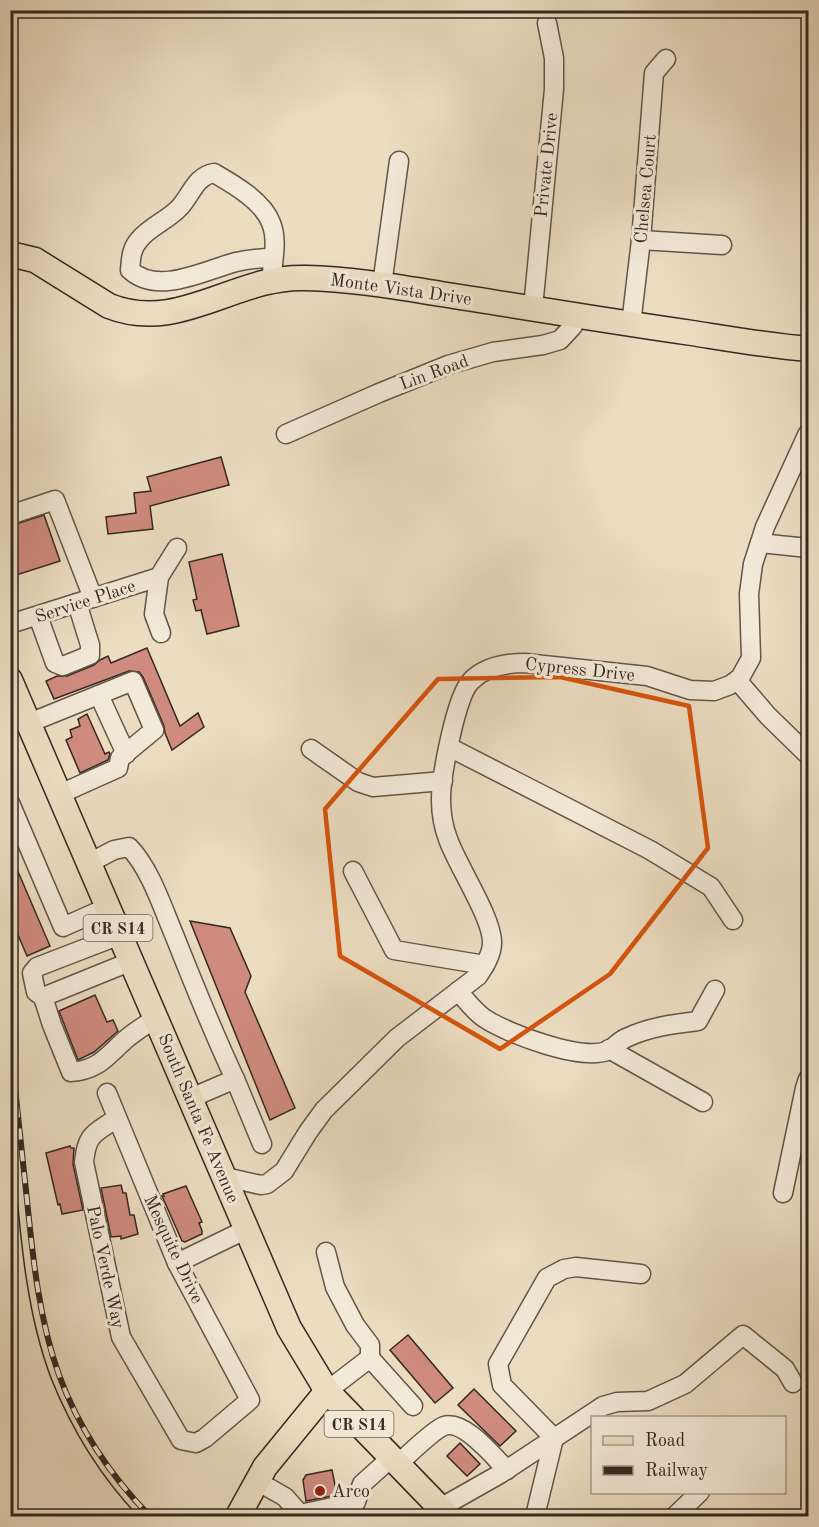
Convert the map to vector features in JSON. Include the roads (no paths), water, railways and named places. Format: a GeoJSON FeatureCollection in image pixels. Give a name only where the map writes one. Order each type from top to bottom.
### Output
{"type":"FeatureCollection","features":[{"type":"Feature","properties":{"kind":"main road","name":"Monte Vista Drive"},"geometry":{"type":"LineString","coordinates":[[10,254],[35,260],[109,306],[144,314],[168,313],[193,308],[272,269],[290,277],[382,285],[808,349]]}},
{"type":"Feature","properties":{"kind":"main road","name":"South Santa Fe Avenue"},"geometry":{"type":"LineString","coordinates":[[12,685],[289,1328],[327,1390],[444,1512]]}},
{"type":"Feature","properties":{"kind":"main road"},"geometry":{"type":"LineString","coordinates":[[238,1516],[265,1467],[327,1390]]}},
{"type":"Feature","properties":{"kind":"street","name":"Private Drive"},"geometry":{"type":"LineString","coordinates":[[533,308],[554,89],[554,58],[548,23]]}},
{"type":"Feature","properties":{"kind":"street","name":"Chelsea Court"},"geometry":{"type":"LineString","coordinates":[[631,324],[641,240],[654,73],[666,59]]}},
{"type":"Feature","properties":{"kind":"street"},"geometry":{"type":"LineString","coordinates":[[382,285],[399,161]]}},
{"type":"Feature","properties":{"kind":"street"},"geometry":{"type":"LineString","coordinates":[[214,173],[252,199],[266,212],[272,224],[272,269],[236,262],[160,282],[137,277],[130,270],[132,251],[140,238],[179,208],[195,185],[206,175],[214,173]]}},
{"type":"Feature","properties":{"kind":"street"},"geometry":{"type":"LineString","coordinates":[[641,240],[722,245]]}},
{"type":"Feature","properties":{"kind":"street","name":"Lin Road"},"geometry":{"type":"LineString","coordinates":[[286,434],[448,365],[493,352],[543,345],[560,340],[573,326],[576,315]]}},
{"type":"Feature","properties":{"kind":"street"},"geometry":{"type":"LineString","coordinates":[[808,433],[765,527],[753,564],[749,594],[751,658],[737,680],[768,716],[808,755]]}},
{"type":"Feature","properties":{"kind":"street"},"geometry":{"type":"LineString","coordinates":[[10,515],[55,500],[85,601],[90,655],[63,666],[55,663],[38,616]]}},
{"type":"Feature","properties":{"kind":"street"},"geometry":{"type":"LineString","coordinates":[[760,543],[808,548]]}},
{"type":"Feature","properties":{"kind":"street"},"geometry":{"type":"LineString","coordinates":[[161,633],[154,614],[159,577],[177,549]]}},
{"type":"Feature","properties":{"kind":"street","name":"Service Place"},"geometry":{"type":"LineString","coordinates":[[10,624],[159,577]]}},
{"type":"Feature","properties":{"kind":"street","name":"Cypress Drive"},"geometry":{"type":"LineString","coordinates":[[486,965],[492,943],[488,924],[448,839],[441,815],[443,781],[455,713],[470,681],[486,670],[507,663],[647,676],[690,690],[714,692],[737,680]]}},
{"type":"Feature","properties":{"kind":"street"},"geometry":{"type":"LineString","coordinates":[[29,723],[133,681],[154,730],[120,758],[118,768],[60,794]]}},
{"type":"Feature","properties":{"kind":"street"},"geometry":{"type":"LineString","coordinates":[[99,695],[126,754]]}},
{"type":"Feature","properties":{"kind":"street"},"geometry":{"type":"LineString","coordinates":[[449,747],[650,850],[711,887],[733,920]]}},
{"type":"Feature","properties":{"kind":"street"},"geometry":{"type":"LineString","coordinates":[[311,749],[358,782],[374,787],[443,781]]}},
{"type":"Feature","properties":{"kind":"street"},"geometry":{"type":"LineString","coordinates":[[10,803],[63,927],[108,907]]}},
{"type":"Feature","properties":{"kind":"street"},"geometry":{"type":"LineString","coordinates":[[89,863],[114,850],[129,847],[137,855],[158,898],[262,1144]]}},
{"type":"Feature","properties":{"kind":"street"},"geometry":{"type":"LineString","coordinates":[[353,871],[394,950],[486,965]]}},
{"type":"Feature","properties":{"kind":"street"},"geometry":{"type":"LineString","coordinates":[[120,935],[37,967],[32,973],[36,992],[43,997],[71,1072],[85,1071],[97,1065],[127,1038],[156,1018]]}},
{"type":"Feature","properties":{"kind":"street"},"geometry":{"type":"LineString","coordinates":[[43,997],[132,961]]}},
{"type":"Feature","properties":{"kind":"street"},"geometry":{"type":"LineString","coordinates":[[225,1177],[255,1184],[267,1184],[278,1176],[289,1164],[319,1117],[397,1038],[477,976],[486,965]]}},
{"type":"Feature","properties":{"kind":"street"},"geometry":{"type":"LineString","coordinates":[[458,991],[481,1016],[500,1028],[531,1040],[575,1052],[606,1051],[625,1038],[660,1026],[698,1021],[715,990]]}},
{"type":"Feature","properties":{"kind":"street"},"geometry":{"type":"LineString","coordinates":[[609,1049],[702,1102]]}},
{"type":"Feature","properties":{"kind":"street"},"geometry":{"type":"LineString","coordinates":[[191,1098],[235,1079]]}},
{"type":"Feature","properties":{"kind":"street"},"geometry":{"type":"LineString","coordinates":[[783,1193],[808,1079]]}},
{"type":"Feature","properties":{"kind":"street","name":"Mesquite Drive"},"geometry":{"type":"LineString","coordinates":[[107,1093],[177,1263],[250,1400]]}},
{"type":"Feature","properties":{"kind":"street","name":"Palo Verde Way"},"geometry":{"type":"LineString","coordinates":[[117,1118],[90,1137],[84,1162],[121,1337],[181,1440],[196,1443],[205,1438],[250,1400]]}},
{"type":"Feature","properties":{"kind":"street"},"geometry":{"type":"LineString","coordinates":[[177,1263],[247,1229]]}},
{"type":"Feature","properties":{"kind":"street"},"geometry":{"type":"LineString","coordinates":[[326,1252],[335,1287],[355,1325],[370,1345],[370,1358],[413,1406]]}},
{"type":"Feature","properties":{"kind":"street"},"geometry":{"type":"LineString","coordinates":[[554,1438],[502,1385],[498,1364],[547,1278],[564,1269],[576,1267],[641,1274]]}},
{"type":"Feature","properties":{"kind":"street"},"geometry":{"type":"LineString","coordinates":[[444,1512],[603,1406],[617,1402],[648,1401],[685,1384],[743,1335],[785,1369],[793,1383]]}},
{"type":"Feature","properties":{"kind":"street"},"geometry":{"type":"LineString","coordinates":[[327,1390],[370,1358]]}},
{"type":"Feature","properties":{"kind":"street"},"geometry":{"type":"LineString","coordinates":[[257,1481],[285,1497],[300,1514],[356,1502],[362,1484],[442,1426],[448,1425],[458,1427],[474,1437],[507,1470]]}},
{"type":"Feature","properties":{"kind":"street"},"geometry":{"type":"LineString","coordinates":[[535,1516],[554,1438]]}},
{"type":"Feature","properties":{"kind":"street"},"geometry":{"type":"LineString","coordinates":[[675,1516],[698,1494]]}},
{"type":"Feature","properties":{"kind":"tram line"},"geometry":{"type":"LineString","coordinates":[[10,1122],[27,1284],[41,1348],[59,1397],[88,1451],[124,1501],[138,1516]]}},
{"type":"Feature","properties":{"kind":"railway"},"geometry":{"type":"LineString","coordinates":[[10,1041],[34,1267],[52,1354],[67,1394],[86,1432],[109,1468],[150,1516]]}},
{"type":"Feature","properties":{"kind":"place","name":"Arco"},"geometry":{"type":"Point","coordinates":[320,1491]}}]}
